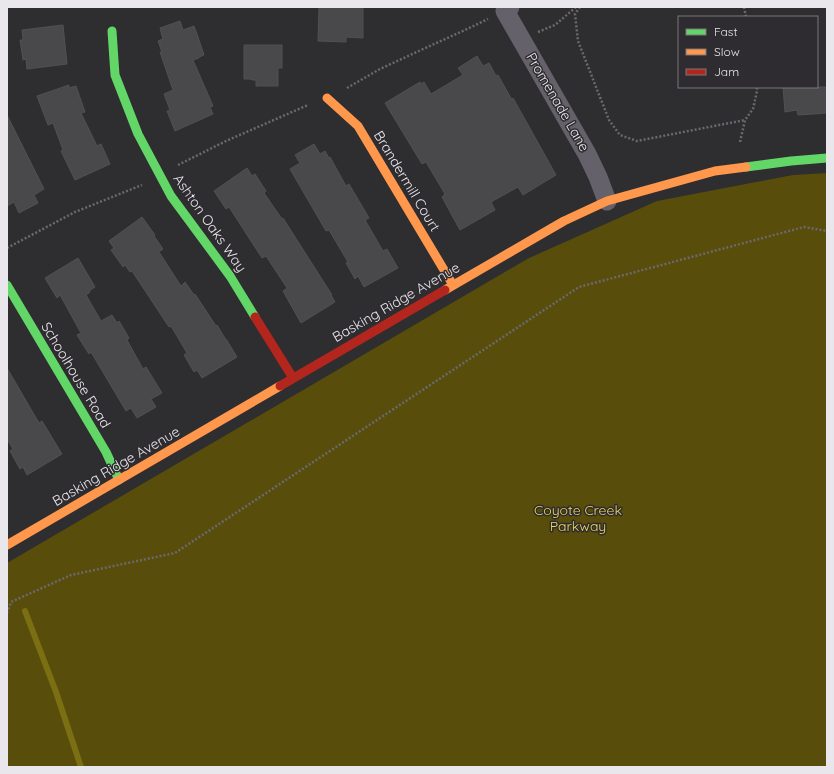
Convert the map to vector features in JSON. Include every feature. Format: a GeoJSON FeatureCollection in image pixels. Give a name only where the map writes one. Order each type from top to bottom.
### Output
{"type":"FeatureCollection","features":[{"type":"Feature","properties":{"kind":"street","name":"Promenade Lane"},"geometry":{"type":"LineString","coordinates":[[508,9],[522,39],[587,154],[607,201]]}},
{"type":"Feature","properties":{"kind":"street","name":"Ashton Oaks Way"},"geometry":{"type":"LineString","coordinates":[[112,31],[115,75],[138,134],[171,196],[230,276],[293,378]]}},
{"type":"Feature","properties":{"kind":"street","name":"Brandermill Court"},"geometry":{"type":"LineString","coordinates":[[327,98],[358,126],[453,285]]}},
{"type":"Feature","properties":{"kind":"street","name":"Basking Ridge Avenue"},"geometry":{"type":"LineString","coordinates":[[7,545],[564,221],[607,201],[715,171],[827,158]]}},
{"type":"Feature","properties":{"kind":"street","name":"Schoolhouse Road"},"geometry":{"type":"LineString","coordinates":[[7,285],[106,452],[119,480]]}},
{"type":"Feature","properties":{"kind":"path"},"geometry":{"type":"LineString","coordinates":[[522,39],[555,25],[576,7]]}},
{"type":"Feature","properties":{"kind":"path"},"geometry":{"type":"LineString","coordinates":[[580,7],[576,14],[578,41],[609,120],[620,135],[637,141],[745,120]]}},
{"type":"Feature","properties":{"kind":"path"},"geometry":{"type":"LineString","coordinates":[[7,248],[74,212],[140,186],[226,141],[327,98],[387,66],[508,9]]}},
{"type":"Feature","properties":{"kind":"path"},"geometry":{"type":"LineString","coordinates":[[740,142],[745,120],[753,109],[756,88]]}},
{"type":"Feature","properties":{"kind":"path"},"geometry":{"type":"LineString","coordinates":[[7,613],[10,602],[71,574],[175,553],[579,287],[804,227],[827,231]]}},
{"type":"Feature","properties":{"kind":"green space","name":"Coyote Creek Parkway"},"geometry":{"type":"Polygon","coordinates":[[[827,173],[827,767],[7,767],[7,563],[529,258],[657,201],[793,175],[827,173]]]}},
{"type":"Feature","properties":{"kind":"building"},"geometry":{"type":"Polygon","coordinates":[[[319,7],[363,7],[363,38],[346,37],[346,42],[318,41],[319,7]]]}},
{"type":"Feature","properties":{"kind":"building"},"geometry":{"type":"Polygon","coordinates":[[[180,21],[183,30],[194,26],[197,34],[204,55],[193,60],[213,106],[210,107],[213,114],[175,131],[167,111],[170,110],[164,94],[173,90],[160,52],[162,52],[158,41],[163,39],[160,28],[180,21]]]}},
{"type":"Feature","properties":{"kind":"building"},"geometry":{"type":"Polygon","coordinates":[[[63,25],[67,64],[27,69],[26,59],[23,60],[20,40],[23,40],[22,30],[63,25]]]}},
{"type":"Feature","properties":{"kind":"building"},"geometry":{"type":"Polygon","coordinates":[[[244,45],[282,45],[282,68],[278,68],[278,86],[256,86],[256,80],[244,79],[244,45]]]}},
{"type":"Feature","properties":{"kind":"building"},"geometry":{"type":"Polygon","coordinates":[[[477,56],[483,66],[489,63],[496,76],[498,75],[512,100],[513,98],[556,175],[523,195],[518,187],[491,202],[495,210],[460,230],[442,197],[445,194],[426,162],[422,164],[385,103],[420,82],[421,84],[424,82],[431,94],[463,75],[458,68],[477,56]]]}},
{"type":"Feature","properties":{"kind":"building"},"geometry":{"type":"Polygon","coordinates":[[[69,85],[69,88],[76,86],[85,112],[81,113],[97,146],[101,144],[110,164],[75,180],[61,151],[63,150],[53,123],[48,125],[37,96],[69,85]]]}},
{"type":"Feature","properties":{"kind":"building"},"geometry":{"type":"Polygon","coordinates":[[[827,87],[827,113],[798,115],[797,110],[785,112],[783,88],[827,87]]]}},
{"type":"Feature","properties":{"kind":"building"},"geometry":{"type":"Polygon","coordinates":[[[7,115],[44,189],[34,195],[38,203],[19,213],[14,202],[7,206],[7,115]]]}},
{"type":"Feature","properties":{"kind":"building"},"geometry":{"type":"Polygon","coordinates":[[[314,144],[320,154],[325,151],[329,158],[330,157],[346,186],[349,184],[369,218],[365,220],[383,251],[387,249],[398,268],[364,287],[358,276],[355,279],[346,263],[348,262],[329,230],[326,231],[290,169],[300,163],[295,155],[314,144]]]}},
{"type":"Feature","properties":{"kind":"building"},"geometry":{"type":"Polygon","coordinates":[[[247,168],[252,176],[255,174],[266,191],[264,193],[282,219],[283,218],[335,302],[301,323],[283,291],[287,288],[266,256],[262,258],[229,207],[226,209],[214,191],[247,168]]]}},
{"type":"Feature","properties":{"kind":"building"},"geometry":{"type":"Polygon","coordinates":[[[142,217],[163,249],[159,252],[181,286],[185,282],[194,295],[195,294],[237,357],[202,378],[197,370],[194,372],[184,355],[187,353],[171,326],[169,327],[132,271],[130,272],[125,265],[123,267],[111,250],[114,248],[109,241],[142,217]]]}},
{"type":"Feature","properties":{"kind":"building"},"geometry":{"type":"Polygon","coordinates":[[[78,258],[95,287],[86,295],[101,321],[112,315],[117,323],[119,321],[129,338],[127,340],[143,369],[146,367],[162,393],[151,399],[156,407],[137,418],[131,408],[126,411],[91,352],[89,354],[77,335],[81,333],[60,295],[57,298],[45,278],[78,258]]]}},
{"type":"Feature","properties":{"kind":"building"},"geometry":{"type":"Polygon","coordinates":[[[7,368],[39,423],[42,421],[62,454],[27,475],[23,467],[20,469],[10,451],[13,449],[7,439],[7,368]]]}},
{"type":"Feature","properties":{"kind":"waterway"},"geometry":{"type":"LineString","coordinates":[[25,611],[56,692],[81,767]]}},
{"type":"Feature","properties":{"kind":"traffic: fast"},"geometry":{"type":"LineString","coordinates":[[112,31],[115,75],[138,134],[171,196],[230,276],[255,317]]}},
{"type":"Feature","properties":{"kind":"traffic: fast"},"geometry":{"type":"LineString","coordinates":[[746,167],[827,158]]}},
{"type":"Feature","properties":{"kind":"traffic: fast"},"geometry":{"type":"LineString","coordinates":[[7,285],[106,452],[119,480]]}},
{"type":"Feature","properties":{"kind":"traffic: slow"},"geometry":{"type":"LineString","coordinates":[[327,98],[358,126],[453,285]]}},
{"type":"Feature","properties":{"kind":"traffic: slow"},"geometry":{"type":"LineString","coordinates":[[445,290],[564,221],[607,201],[715,171],[746,167]]}},
{"type":"Feature","properties":{"kind":"traffic: slow"},"geometry":{"type":"LineString","coordinates":[[7,545],[280,386]]}},
{"type":"Feature","properties":{"kind":"traffic: jam"},"geometry":{"type":"LineString","coordinates":[[280,386],[445,290]]}},
{"type":"Feature","properties":{"kind":"traffic: jam"},"geometry":{"type":"LineString","coordinates":[[255,317],[293,378]]}}]}
